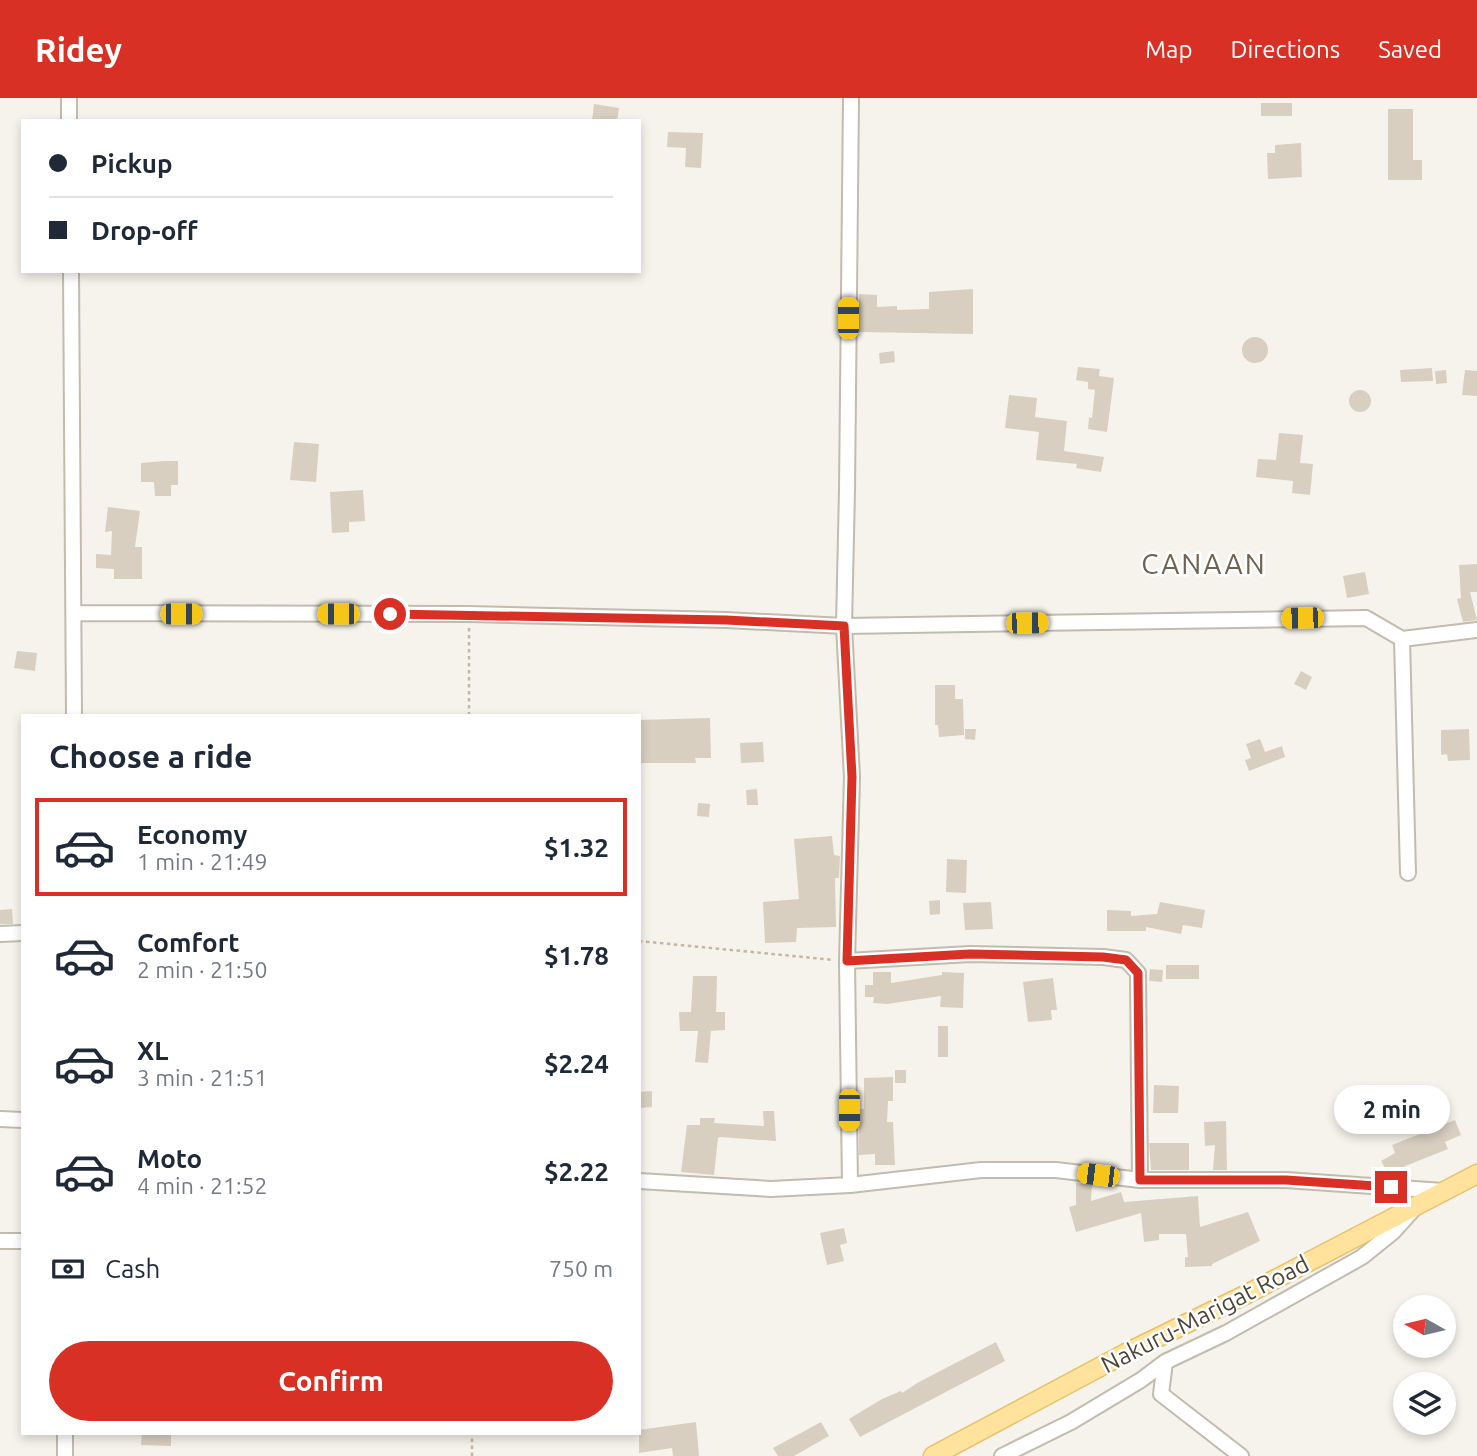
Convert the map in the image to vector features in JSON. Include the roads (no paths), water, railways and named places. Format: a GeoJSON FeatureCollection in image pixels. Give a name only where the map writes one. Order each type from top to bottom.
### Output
{"type":"FeatureCollection","features":[{"type":"Feature","properties":{"kind":"main road","name":"Nakuru-Marigat Road"},"geometry":{"type":"LineString","coordinates":[[933,1456],[1126,1353],[1247,1294],[1477,1174]]}},
{"type":"Feature","properties":{"kind":"street"},"geometry":{"type":"LineString","coordinates":[[69,98],[69,119]]}},
{"type":"Feature","properties":{"kind":"street"},"geometry":{"type":"LineString","coordinates":[[850,1185],[847,961],[852,777],[844,626],[851,98]]}},
{"type":"Feature","properties":{"kind":"street"},"geometry":{"type":"LineString","coordinates":[[71,273],[74,714]]}},
{"type":"Feature","properties":{"kind":"street"},"geometry":{"type":"LineString","coordinates":[[75,613],[469,614],[726,620],[844,626],[1366,618],[1402,639],[1477,630]]}},
{"type":"Feature","properties":{"kind":"street"},"geometry":{"type":"LineString","coordinates":[[1402,639],[1408,873]]}},
{"type":"Feature","properties":{"kind":"street"},"geometry":{"type":"LineString","coordinates":[[0,934],[21,933]]}},
{"type":"Feature","properties":{"kind":"street"},"geometry":{"type":"LineString","coordinates":[[847,961],[970,954],[1103,957],[1126,960],[1138,973],[1140,1180]]}},
{"type":"Feature","properties":{"kind":"street"},"geometry":{"type":"LineString","coordinates":[[0,1119],[21,1120]]}},
{"type":"Feature","properties":{"kind":"street"},"geometry":{"type":"LineString","coordinates":[[641,1181],[771,1189],[850,1185],[981,1170],[1056,1170],[1140,1180],[1286,1180],[1443,1191]]}},
{"type":"Feature","properties":{"kind":"street"},"geometry":{"type":"LineString","coordinates":[[1002,1456],[1071,1422],[1166,1362],[1226,1333],[1362,1257],[1393,1232],[1420,1202]]}},
{"type":"Feature","properties":{"kind":"street"},"geometry":{"type":"LineString","coordinates":[[0,1241],[21,1241]]}},
{"type":"Feature","properties":{"kind":"street"},"geometry":{"type":"LineString","coordinates":[[1161,1394],[1166,1362]]}},
{"type":"Feature","properties":{"kind":"street"},"geometry":{"type":"LineString","coordinates":[[1141,1380],[1241,1456]]}},
{"type":"Feature","properties":{"kind":"street"},"geometry":{"type":"LineString","coordinates":[[65,1435],[65,1456]]}},
{"type":"Feature","properties":{"kind":"district","name":"CANAAN"},"geometry":{"type":"Point","coordinates":[1204,563]}}]}
